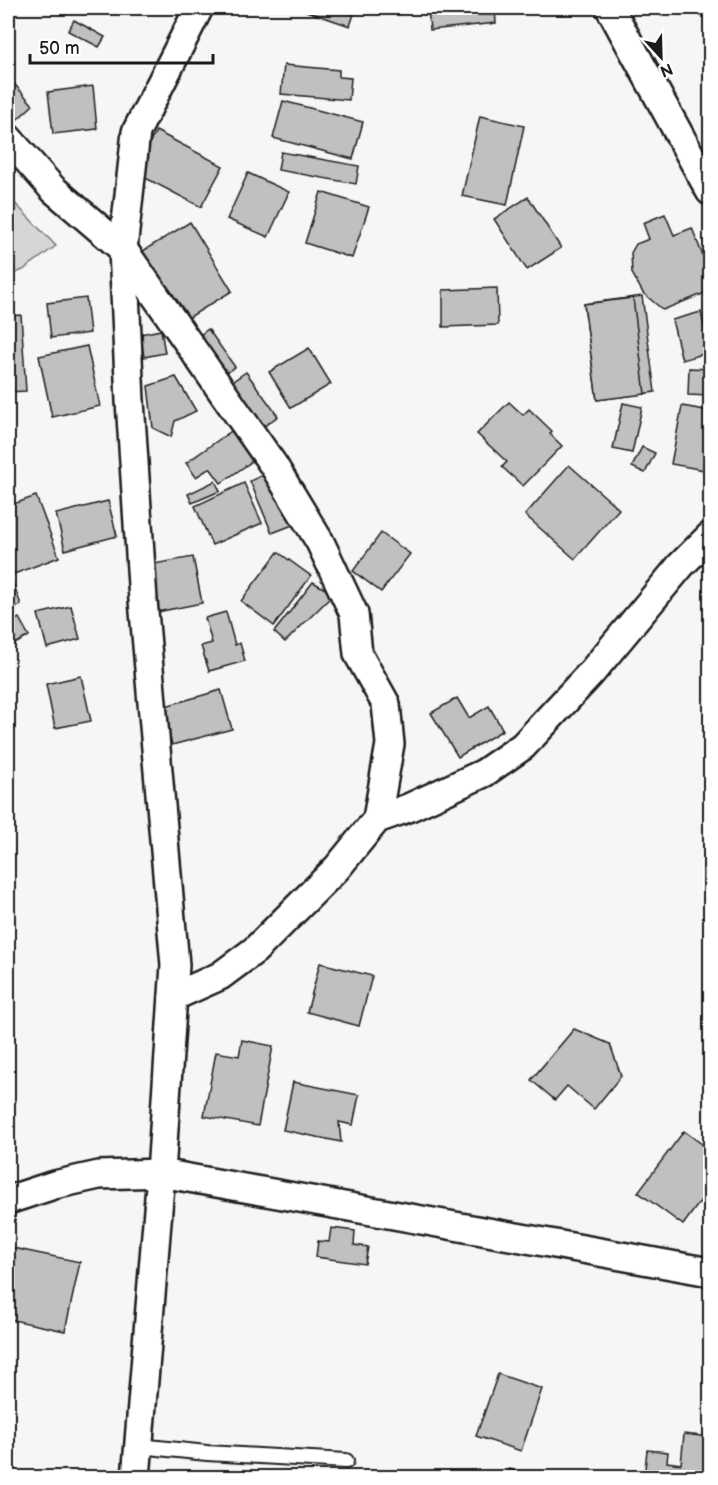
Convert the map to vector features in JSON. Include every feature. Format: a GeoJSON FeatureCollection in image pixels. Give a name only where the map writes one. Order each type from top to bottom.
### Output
{"type":"FeatureCollection","features":[{"type":"Feature","properties":{"kind":"street"},"geometry":{"type":"LineString","coordinates":[[136,1478],[161,1173],[175,965],[142,588],[123,249],[136,132],[199,8]]}},
{"type":"Feature","properties":{"kind":"street"},"geometry":{"type":"LineString","coordinates":[[610,8],[711,191]]}},
{"type":"Feature","properties":{"kind":"street"},"geometry":{"type":"LineString","coordinates":[[8,138],[53,189],[123,249],[274,466],[320,542],[346,594],[354,614],[358,654],[386,704],[390,744],[377,819],[337,868],[255,950],[220,976],[173,997]]}},
{"type":"Feature","properties":{"kind":"street"},"geometry":{"type":"LineString","coordinates":[[377,819],[408,808],[484,773],[523,746],[591,673],[681,565],[711,536]]}},
{"type":"Feature","properties":{"kind":"street"},"geometry":{"type":"LineString","coordinates":[[8,1200],[54,1185],[99,1175],[161,1173],[711,1272]]}},
{"type":"Feature","properties":{"kind":"lane"},"geometry":{"type":"LineString","coordinates":[[139,1446],[207,1453],[346,1461]]}},
{"type":"Feature","properties":{"kind":"shaded area"},"geometry":{"type":"Polygon","coordinates":[[[8,196],[56,246],[23,270],[8,276],[8,196]]]}},
{"type":"Feature","properties":{"kind":"building"},"geometry":{"type":"Polygon","coordinates":[[[297,8],[356,8],[350,26],[297,8]]]}},
{"type":"Feature","properties":{"kind":"building"},"geometry":{"type":"Polygon","coordinates":[[[428,8],[495,8],[496,23],[430,30],[428,8]]]}},
{"type":"Feature","properties":{"kind":"building"},"geometry":{"type":"Polygon","coordinates":[[[74,20],[105,37],[99,47],[68,31],[74,20]]]}},
{"type":"Feature","properties":{"kind":"building"},"geometry":{"type":"Polygon","coordinates":[[[284,65],[339,70],[339,77],[351,78],[349,100],[281,94],[284,65]]]}},
{"type":"Feature","properties":{"kind":"building"},"geometry":{"type":"Polygon","coordinates":[[[8,77],[33,105],[8,128],[8,77]]]}},
{"type":"Feature","properties":{"kind":"building"},"geometry":{"type":"Polygon","coordinates":[[[93,86],[97,129],[53,134],[48,92],[93,86]]]}},
{"type":"Feature","properties":{"kind":"building"},"geometry":{"type":"Polygon","coordinates":[[[283,101],[363,122],[353,159],[273,138],[283,101]]]}},
{"type":"Feature","properties":{"kind":"building"},"geometry":{"type":"Polygon","coordinates":[[[480,116],[524,126],[507,205],[462,196],[480,116]]]}},
{"type":"Feature","properties":{"kind":"building"},"geometry":{"type":"Polygon","coordinates":[[[156,131],[223,166],[201,207],[134,172],[156,131]]]}},
{"type":"Feature","properties":{"kind":"building"},"geometry":{"type":"Polygon","coordinates":[[[281,152],[359,166],[356,184],[278,170],[281,152]]]}},
{"type":"Feature","properties":{"kind":"building"},"geometry":{"type":"Polygon","coordinates":[[[248,173],[289,192],[268,237],[227,219],[248,173]]]}},
{"type":"Feature","properties":{"kind":"building"},"geometry":{"type":"Polygon","coordinates":[[[321,192],[369,207],[352,258],[305,243],[321,192]]]}},
{"type":"Feature","properties":{"kind":"building"},"geometry":{"type":"Polygon","coordinates":[[[528,197],[561,248],[527,270],[494,219],[528,197]]]}},
{"type":"Feature","properties":{"kind":"building"},"geometry":{"type":"Polygon","coordinates":[[[665,214],[674,235],[692,228],[710,274],[710,291],[663,310],[643,293],[632,273],[631,253],[636,244],[649,239],[643,223],[665,214]]]}},
{"type":"Feature","properties":{"kind":"building"},"geometry":{"type":"Polygon","coordinates":[[[190,222],[232,291],[180,323],[138,254],[190,222]]]}},
{"type":"Feature","properties":{"kind":"building"},"geometry":{"type":"Polygon","coordinates":[[[497,288],[498,325],[443,327],[443,290],[497,288]]]}},
{"type":"Feature","properties":{"kind":"building"},"geometry":{"type":"Polygon","coordinates":[[[642,296],[655,392],[597,400],[584,304],[642,296]]]}},
{"type":"Feature","properties":{"kind":"building"},"geometry":{"type":"Polygon","coordinates":[[[86,298],[90,333],[51,338],[47,303],[86,298]]]}},
{"type":"Feature","properties":{"kind":"building"},"geometry":{"type":"Polygon","coordinates":[[[633,298],[645,394],[597,400],[584,304],[633,298]]]}},
{"type":"Feature","properties":{"kind":"building"},"geometry":{"type":"Polygon","coordinates":[[[701,312],[710,352],[682,360],[672,320],[701,312]]]}},
{"type":"Feature","properties":{"kind":"building"},"geometry":{"type":"Polygon","coordinates":[[[21,315],[26,391],[8,392],[8,316],[21,315]]]}},
{"type":"Feature","properties":{"kind":"building"},"geometry":{"type":"Polygon","coordinates":[[[208,329],[235,367],[218,379],[191,342],[208,329]]]}},
{"type":"Feature","properties":{"kind":"building"},"geometry":{"type":"Polygon","coordinates":[[[161,330],[165,353],[144,357],[140,334],[161,330]]]}},
{"type":"Feature","properties":{"kind":"building"},"geometry":{"type":"Polygon","coordinates":[[[87,346],[100,406],[52,417],[39,356],[87,346]]]}},
{"type":"Feature","properties":{"kind":"building"},"geometry":{"type":"Polygon","coordinates":[[[309,348],[331,384],[291,408],[269,372],[309,348]]]}},
{"type":"Feature","properties":{"kind":"building"},"geometry":{"type":"Polygon","coordinates":[[[689,368],[710,369],[710,396],[688,395],[689,368]]]}},
{"type":"Feature","properties":{"kind":"building"},"geometry":{"type":"Polygon","coordinates":[[[246,372],[278,416],[256,432],[223,388],[246,372]]]}},
{"type":"Feature","properties":{"kind":"building"},"geometry":{"type":"Polygon","coordinates":[[[176,377],[196,411],[175,421],[171,437],[153,428],[148,386],[176,377]]]}},
{"type":"Feature","properties":{"kind":"building"},"geometry":{"type":"Polygon","coordinates":[[[509,402],[523,415],[529,409],[552,431],[550,434],[562,446],[523,486],[502,467],[507,462],[477,434],[509,402]]]}},
{"type":"Feature","properties":{"kind":"building"},"geometry":{"type":"Polygon","coordinates":[[[623,403],[642,407],[632,453],[613,449],[623,403]]]}},
{"type":"Feature","properties":{"kind":"building"},"geometry":{"type":"Polygon","coordinates":[[[682,406],[710,411],[710,471],[671,464],[682,406]]]}},
{"type":"Feature","properties":{"kind":"building"},"geometry":{"type":"Polygon","coordinates":[[[237,427],[258,457],[221,483],[210,468],[196,477],[186,463],[237,427]]]}},
{"type":"Feature","properties":{"kind":"building"},"geometry":{"type":"Polygon","coordinates":[[[642,447],[655,453],[645,473],[632,467],[642,447]]]}},
{"type":"Feature","properties":{"kind":"building"},"geometry":{"type":"Polygon","coordinates":[[[569,465],[619,509],[575,559],[525,515],[569,465]]]}},
{"type":"Feature","properties":{"kind":"building"},"geometry":{"type":"Polygon","coordinates":[[[271,471],[298,523],[272,533],[250,481],[271,471]]]}},
{"type":"Feature","properties":{"kind":"building"},"geometry":{"type":"Polygon","coordinates":[[[215,481],[220,491],[192,503],[188,494],[215,481]]]}},
{"type":"Feature","properties":{"kind":"building"},"geometry":{"type":"Polygon","coordinates":[[[244,483],[262,523],[212,545],[195,506],[244,483]]]}},
{"type":"Feature","properties":{"kind":"building"},"geometry":{"type":"Polygon","coordinates":[[[36,496],[59,557],[14,574],[8,558],[8,506],[36,496]]]}},
{"type":"Feature","properties":{"kind":"building"},"geometry":{"type":"Polygon","coordinates":[[[108,501],[117,536],[65,550],[56,514],[108,501]]]}},
{"type":"Feature","properties":{"kind":"building"},"geometry":{"type":"Polygon","coordinates":[[[381,533],[410,554],[381,592],[353,571],[381,533]]]}},
{"type":"Feature","properties":{"kind":"building"},"geometry":{"type":"Polygon","coordinates":[[[278,552],[311,576],[274,626],[241,601],[278,552]]]}},
{"type":"Feature","properties":{"kind":"building"},"geometry":{"type":"Polygon","coordinates":[[[193,557],[202,603],[157,612],[148,565],[193,557]]]}},
{"type":"Feature","properties":{"kind":"building"},"geometry":{"type":"Polygon","coordinates":[[[8,568],[21,605],[8,610],[8,568]]]}},
{"type":"Feature","properties":{"kind":"building"},"geometry":{"type":"Polygon","coordinates":[[[313,582],[334,594],[285,642],[274,632],[313,582]]]}},
{"type":"Feature","properties":{"kind":"building"},"geometry":{"type":"Polygon","coordinates":[[[71,606],[80,639],[47,648],[38,614],[71,606]]]}},
{"type":"Feature","properties":{"kind":"building"},"geometry":{"type":"Polygon","coordinates":[[[226,612],[235,645],[240,643],[245,661],[209,671],[201,646],[212,643],[205,618],[226,612]]]}},
{"type":"Feature","properties":{"kind":"building"},"geometry":{"type":"Polygon","coordinates":[[[19,618],[29,636],[8,648],[8,624],[19,618]]]}},
{"type":"Feature","properties":{"kind":"building"},"geometry":{"type":"Polygon","coordinates":[[[81,676],[91,721],[55,728],[46,684],[81,676]]]}},
{"type":"Feature","properties":{"kind":"building"},"geometry":{"type":"Polygon","coordinates":[[[221,690],[232,729],[172,745],[162,707],[221,690]]]}},
{"type":"Feature","properties":{"kind":"building"},"geometry":{"type":"Polygon","coordinates":[[[457,698],[469,718],[489,706],[503,730],[458,757],[431,713],[457,698]]]}},
{"type":"Feature","properties":{"kind":"building"},"geometry":{"type":"Polygon","coordinates":[[[320,963],[372,976],[359,1026],[307,1012],[320,963]]]}},
{"type":"Feature","properties":{"kind":"building"},"geometry":{"type":"Polygon","coordinates":[[[574,1029],[610,1044],[621,1076],[594,1109],[567,1086],[555,1100],[531,1080],[574,1029]]]}},
{"type":"Feature","properties":{"kind":"building"},"geometry":{"type":"Polygon","coordinates":[[[242,1040],[273,1046],[258,1126],[204,1116],[216,1052],[239,1056],[242,1040]]]}},
{"type":"Feature","properties":{"kind":"building"},"geometry":{"type":"Polygon","coordinates":[[[293,1082],[359,1095],[353,1125],[339,1122],[341,1142],[283,1130],[293,1082]]]}},
{"type":"Feature","properties":{"kind":"building"},"geometry":{"type":"Polygon","coordinates":[[[684,1131],[710,1150],[710,1188],[683,1225],[638,1192],[684,1131]]]}},
{"type":"Feature","properties":{"kind":"building"},"geometry":{"type":"Polygon","coordinates":[[[331,1228],[355,1231],[354,1245],[368,1247],[365,1264],[316,1257],[318,1241],[329,1242],[331,1228]]]}},
{"type":"Feature","properties":{"kind":"building"},"geometry":{"type":"Polygon","coordinates":[[[8,1247],[80,1262],[65,1331],[8,1319],[8,1247]]]}},
{"type":"Feature","properties":{"kind":"building"},"geometry":{"type":"Polygon","coordinates":[[[498,1374],[542,1389],[521,1451],[476,1436],[498,1374]]]}},
{"type":"Feature","properties":{"kind":"building"},"geometry":{"type":"Polygon","coordinates":[[[684,1434],[710,1437],[710,1478],[644,1478],[647,1450],[668,1452],[667,1462],[681,1464],[684,1434]]]}},
{"type":"Feature","properties":{"kind":"building"},"geometry":{"type":"Polygon","coordinates":[[[509,1469],[541,1478],[507,1478],[509,1469]]]}}]}
